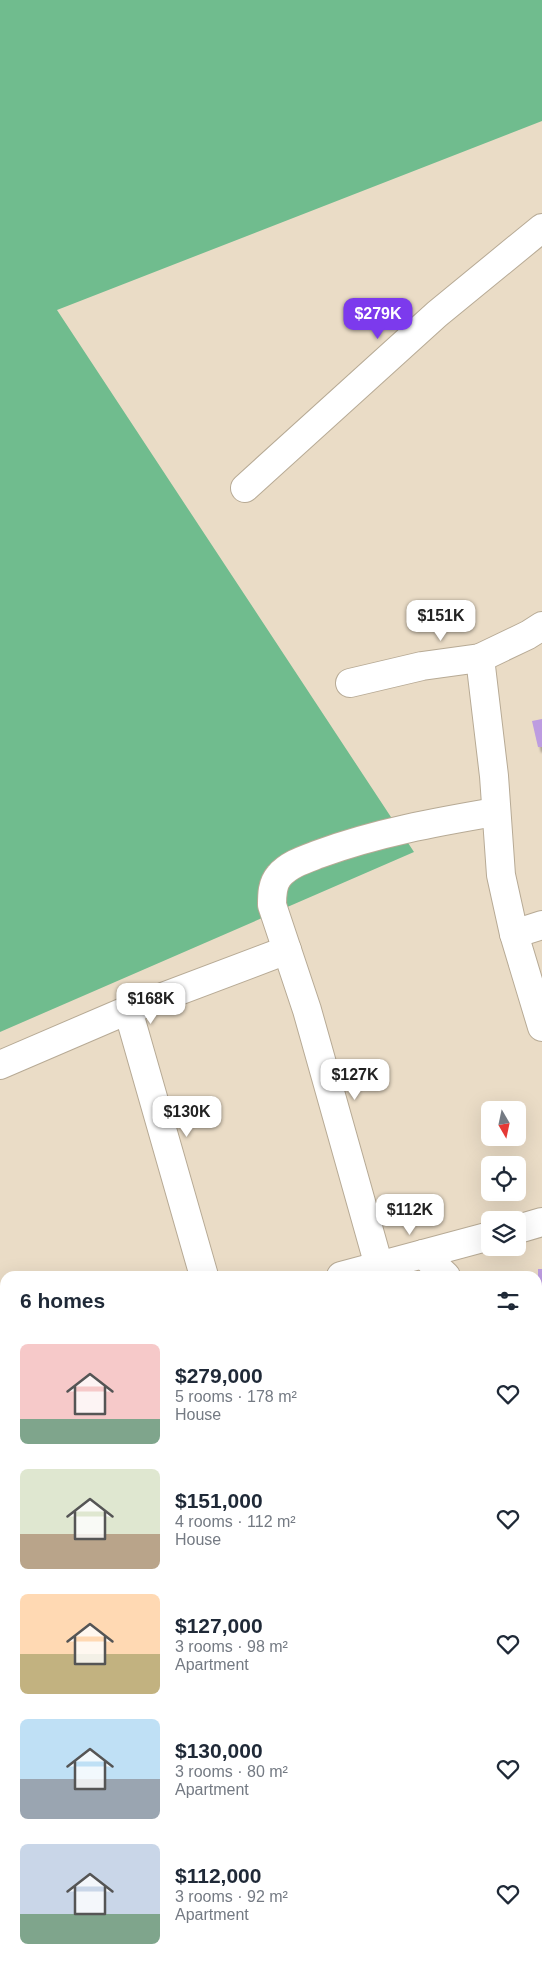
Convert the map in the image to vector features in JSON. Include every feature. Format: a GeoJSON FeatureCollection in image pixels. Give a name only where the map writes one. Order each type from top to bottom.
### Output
{"type":"FeatureCollection","features":[{"type":"Feature","properties":{"kind":"street"},"geometry":{"type":"LineString","coordinates":[[245,488],[437,314],[542,228]]}},
{"type":"Feature","properties":{"kind":"street"},"geometry":{"type":"LineString","coordinates":[[350,683],[422,666],[480,658],[528,635],[542,626]]}},
{"type":"Feature","properties":{"kind":"street"},"geometry":{"type":"LineString","coordinates":[[480,658],[494,776],[495,812],[502,875],[514,934],[542,1027]]}},
{"type":"Feature","properties":{"kind":"street"},"geometry":{"type":"LineString","coordinates":[[379,1266],[307,1010],[272,905],[272,891],[278,876],[295,864],[341,846],[380,834],[439,821],[495,812]]}},
{"type":"Feature","properties":{"kind":"street"},"geometry":{"type":"LineString","coordinates":[[514,934],[542,925]]}},
{"type":"Feature","properties":{"kind":"street"},"geometry":{"type":"LineString","coordinates":[[0,1065],[128,1010],[287,950]]}},
{"type":"Feature","properties":{"kind":"street"},"geometry":{"type":"LineString","coordinates":[[128,1010],[203,1271]]}},
{"type":"Feature","properties":{"kind":"street"},"geometry":{"type":"LineString","coordinates":[[526,1227],[542,1222]]}},
{"type":"Feature","properties":{"kind":"street"},"geometry":{"type":"LineString","coordinates":[[360,1271],[481,1238]]}},
{"type":"Feature","properties":{"kind":"street"},"geometry":{"type":"LineString","coordinates":[[423,1254],[441,1271]]}},
{"type":"Feature","properties":{"kind":"green space"},"geometry":{"type":"Polygon","coordinates":[[[0,0],[542,0],[542,121],[57,310],[414,852],[0,1032],[0,0]]]}},
{"type":"Feature","properties":{"kind":"building"},"geometry":{"type":"Polygon","coordinates":[[[542,719],[542,747],[538,747],[532,721],[542,719]]]}}]}
